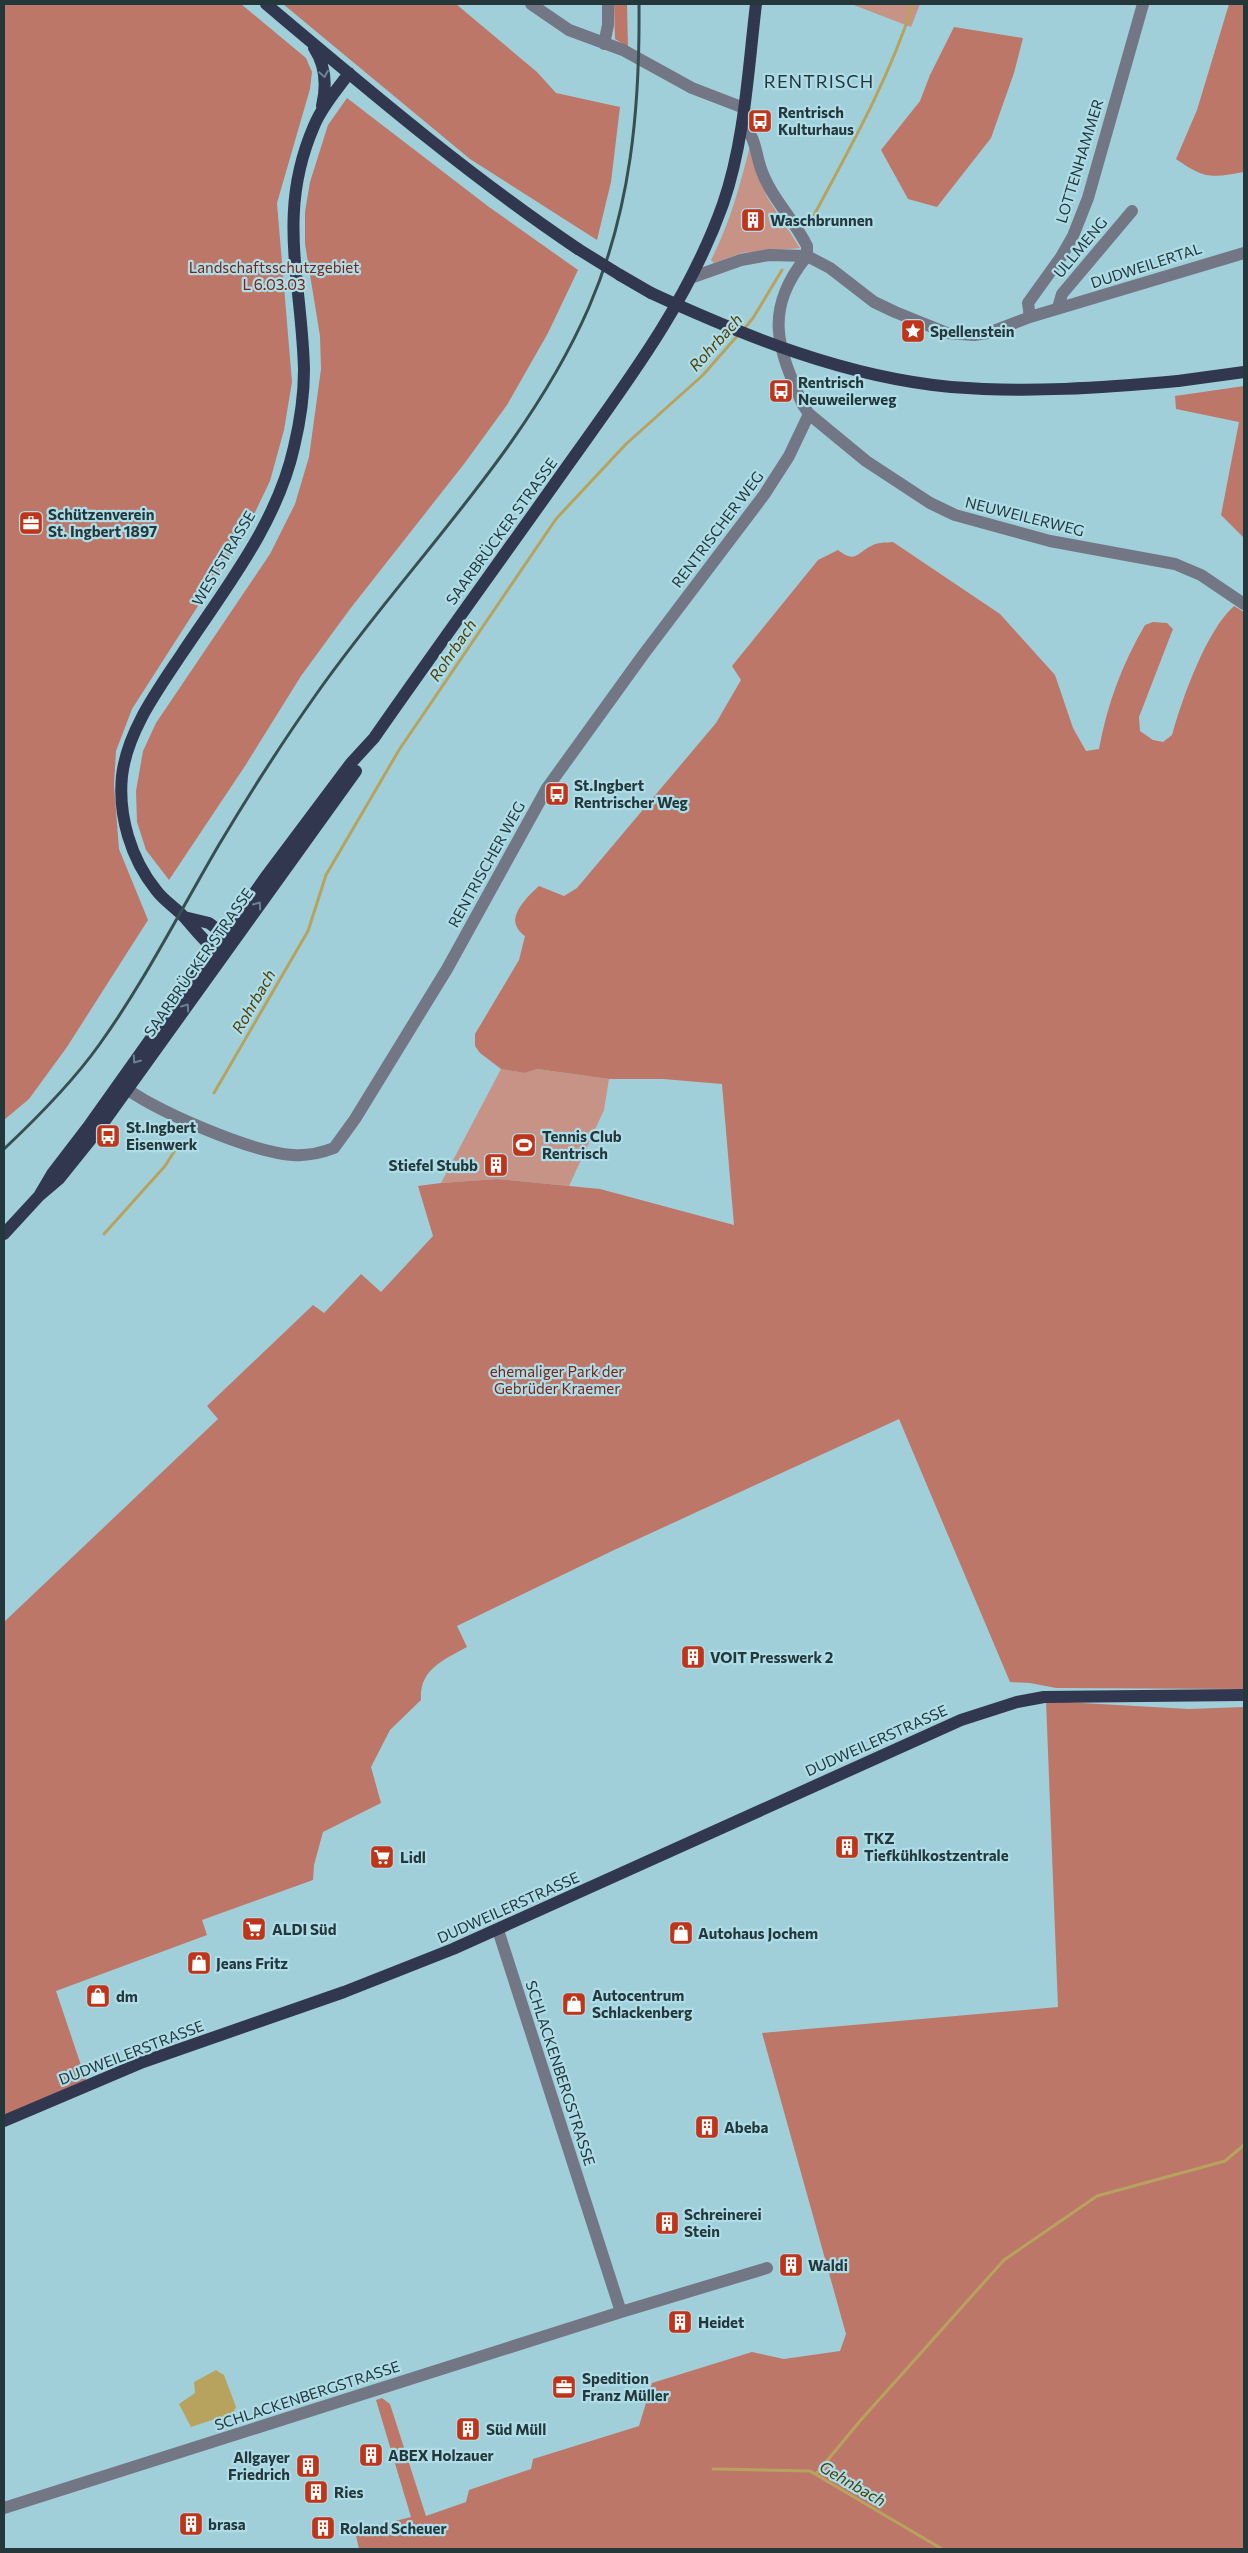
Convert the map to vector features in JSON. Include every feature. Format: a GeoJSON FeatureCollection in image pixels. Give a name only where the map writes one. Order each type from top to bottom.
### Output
{"type":"FeatureCollection","features":[{"type":"Feature","properties":{"kind":"main road"},"geometry":{"type":"LineString","coordinates":[[266,4],[395,112],[499,194],[578,249],[651,293],[720,325],[785,350],[838,366],[904,380],[1002,390],[1059,390],[1178,381],[1244,372]]}},
{"type":"Feature","properties":{"kind":"main road","name":"SAARBRÜCKER STRASSE"},"geometry":{"type":"LineString","coordinates":[[4,1234],[39,1196],[59,1179],[124,1087],[230,945],[357,768],[374,738],[654,342],[692,277],[723,203],[742,124],[756,4]]}},
{"type":"Feature","properties":{"kind":"main road"},"geometry":{"type":"LineString","coordinates":[[309,40],[322,64],[325,78],[321,110]]}},
{"type":"Feature","properties":{"kind":"main road","name":"WESTSTRASSE"},"geometry":{"type":"LineString","coordinates":[[214,948],[192,929],[184,917],[155,890],[136,856],[125,821],[122,775],[131,743],[146,709],[251,549],[287,473],[301,408],[304,371],[292,224],[299,171],[321,110],[349,74]]}},
{"type":"Feature","properties":{"kind":"main road","name":"SAARBRÜCKER STRASSE"},"geometry":{"type":"LineString","coordinates":[[124,1087],[225,932],[351,763],[374,738]]}},
{"type":"Feature","properties":{"kind":"main road"},"geometry":{"type":"LineString","coordinates":[[184,917],[209,922],[225,932],[230,938],[230,945],[222,949],[214,948]]}},
{"type":"Feature","properties":{"kind":"main road","name":"DUDWEILERSTRASSE"},"geometry":{"type":"LineString","coordinates":[[4,2121],[143,2062],[396,1973],[498,1930],[960,1720],[1016,1702],[1044,1697],[1069,1695],[1244,1695]]}},
{"type":"Feature","properties":{"kind":"street"},"geometry":{"type":"LineString","coordinates":[[531,4],[564,27],[644,60],[692,88],[744,108]]}},
{"type":"Feature","properties":{"kind":"street"},"geometry":{"type":"LineString","coordinates":[[604,44],[608,25],[608,4]]}},
{"type":"Feature","properties":{"kind":"street","name":"LOTTENHAMMER"},"geometry":{"type":"LineString","coordinates":[[1030,317],[1028,303],[1061,257],[1073,236],[1088,198],[1142,4]]}},
{"type":"Feature","properties":{"kind":"street"},"geometry":{"type":"LineString","coordinates":[[692,277],[741,260],[769,255],[807,256],[805,241],[770,188],[761,169],[754,139],[742,124]]}},
{"type":"Feature","properties":{"kind":"street","name":"ULLMENG"},"geometry":{"type":"LineString","coordinates":[[1058,308],[1062,294],[1132,211]]}},
{"type":"Feature","properties":{"kind":"street","name":"DUDWEILERTAL"},"geometry":{"type":"LineString","coordinates":[[807,256],[830,268],[874,302],[947,333],[974,336],[988,333],[1058,308],[1103,297],[1244,253]]}},
{"type":"Feature","properties":{"kind":"street","name":"NEUWEILERWEG"},"geometry":{"type":"LineString","coordinates":[[807,256],[786,290],[777,316],[780,338],[787,364],[809,414],[866,461],[930,503],[954,515],[1050,541],[1169,562],[1201,575],[1244,604]]}},
{"type":"Feature","properties":{"kind":"street","name":"RENTRISCHER WEG"},"geometry":{"type":"LineString","coordinates":[[124,1087],[176,1116],[268,1150],[304,1155],[334,1148],[364,1104],[447,969],[547,788],[643,655],[764,496],[789,456],[809,414]]}},
{"type":"Feature","properties":{"kind":"street","name":"SCHLACKENBERGSTRASSE"},"geometry":{"type":"LineString","coordinates":[[498,1930],[620,2312]]}},
{"type":"Feature","properties":{"kind":"street","name":"SCHLACKENBERGSTRASSE"},"geometry":{"type":"LineString","coordinates":[[4,2508],[620,2312],[767,2268]]}},
{"type":"Feature","properties":{"kind":"shaded area"},"geometry":{"type":"Polygon","coordinates":[[[851,4],[920,4],[911,27],[851,4]]]}},
{"type":"Feature","properties":{"kind":"shaded area","name":"Waschbrunnen"},"geometry":{"type":"Polygon","coordinates":[[[750,146],[767,197],[800,248],[742,253],[714,263],[711,260],[729,218],[750,146]]]}},
{"type":"Feature","properties":{"kind":"shaded area","name":"Tennis Club Rentrisch"},"geometry":{"type":"Polygon","coordinates":[[[501,1069],[525,1073],[537,1069],[609,1079],[604,1110],[569,1186],[497,1179],[441,1183],[501,1069]]]}},
{"type":"Feature","properties":{"kind":"shaded area"},"geometry":{"type":"Polygon","coordinates":[[[216,2370],[224,2375],[236,2407],[233,2413],[191,2427],[179,2404],[195,2393],[194,2382],[216,2370]]]}},
{"type":"Feature","properties":{"kind":"green space","name":"Landschaftsschutzgebiet L 6.03.03"},"geometry":{"type":"Polygon","coordinates":[[[4,4],[241,4],[306,58],[312,72],[310,89],[277,203],[292,382],[284,430],[270,481],[246,531],[132,709],[116,751],[114,785],[119,849],[148,920],[67,1047],[29,1099],[4,1120],[4,4]]]}},
{"type":"Feature","properties":{"kind":"green space"},"geometry":{"type":"Polygon","coordinates":[[[283,4],[456,4],[537,72],[556,93],[620,107],[611,182],[597,240],[470,159],[283,4]]]}},
{"type":"Feature","properties":{"kind":"green space"},"geometry":{"type":"Polygon","coordinates":[[[614,4],[627,4],[628,47],[615,39],[614,4]]]}},
{"type":"Feature","properties":{"kind":"green space"},"geometry":{"type":"Polygon","coordinates":[[[1229,4],[1244,4],[1244,172],[1215,176],[1194,170],[1176,159],[1197,110],[1229,4]]]}},
{"type":"Feature","properties":{"kind":"green space"},"geometry":{"type":"Polygon","coordinates":[[[954,27],[1023,38],[1014,73],[991,138],[937,207],[908,199],[881,150],[920,101],[930,75],[954,27]]]}},
{"type":"Feature","properties":{"kind":"green space"},"geometry":{"type":"Polygon","coordinates":[[[347,98],[489,207],[578,270],[548,333],[507,405],[464,464],[350,609],[301,676],[245,766],[169,880],[146,850],[137,822],[136,791],[143,751],[156,723],[270,554],[295,504],[309,457],[321,369],[320,336],[305,244],[305,212],[310,182],[328,125],[347,98]]]}},
{"type":"Feature","properties":{"kind":"green space"},"geometry":{"type":"Polygon","coordinates":[[[1244,386],[1244,538],[1221,515],[1239,422],[1176,409],[1175,396],[1244,386]]]}},
{"type":"Feature","properties":{"kind":"green space","name":"ehemaliger Park der Gebrüder Kraemer"},"geometry":{"type":"Polygon","coordinates":[[[893,542],[1000,614],[1055,675],[1073,728],[1086,751],[1099,749],[1116,685],[1145,625],[1153,622],[1167,623],[1173,629],[1139,717],[1140,731],[1153,740],[1163,742],[1172,735],[1196,666],[1214,632],[1234,606],[1244,612],[1244,1689],[1056,1688],[1030,1683],[1010,1682],[899,1419],[612,1551],[457,1626],[467,1647],[442,1661],[429,1673],[421,1689],[421,1700],[390,1730],[371,1767],[381,1803],[323,1832],[314,1865],[313,1880],[202,1920],[207,1935],[56,1991],[86,2080],[4,2115],[4,1622],[218,1419],[207,1406],[313,1305],[324,1313],[361,1274],[381,1292],[433,1236],[418,1186],[497,1179],[600,1189],[734,1225],[722,1084],[663,1079],[609,1079],[537,1069],[525,1073],[501,1069],[480,1053],[475,1046],[475,1034],[519,960],[525,936],[520,932],[515,922],[518,910],[526,899],[539,886],[564,896],[577,888],[716,723],[741,680],[732,666],[818,560],[838,550],[853,557],[875,544],[893,542]]]}},
{"type":"Feature","properties":{"kind":"green space"},"geometry":{"type":"Polygon","coordinates":[[[1046,1701],[1189,1709],[1244,1707],[1244,2549],[359,2549],[355,2531],[411,2517],[376,2400],[382,2398],[390,2404],[426,2516],[466,2502],[469,2490],[531,2469],[533,2459],[639,2426],[652,2383],[752,2352],[784,2359],[840,2351],[846,2334],[762,2033],[1058,2007],[1046,1701]]]}},
{"type":"Feature","properties":{"kind":"waterway","name":"Rohrbach"},"geometry":{"type":"LineString","coordinates":[[814,215],[881,86],[913,4]]}},
{"type":"Feature","properties":{"kind":"waterway","name":"Rohrbach"},"geometry":{"type":"LineString","coordinates":[[744,329],[753,318],[782,270]]}},
{"type":"Feature","properties":{"kind":"waterway","name":"Rohrbach"},"geometry":{"type":"LineString","coordinates":[[214,1093],[308,931],[326,875],[399,750],[556,519],[626,444],[703,375],[738,335]]}},
{"type":"Feature","properties":{"kind":"waterway","name":"Rohrbach"},"geometry":{"type":"LineString","coordinates":[[104,1234],[165,1166],[179,1144]]}},
{"type":"Feature","properties":{"kind":"waterway"},"geometry":{"type":"LineString","coordinates":[[816,2474],[860,2421],[1004,2260],[1097,2196],[1225,2161],[1244,2145]]}},
{"type":"Feature","properties":{"kind":"waterway","name":"Gehnbach"},"geometry":{"type":"LineString","coordinates":[[713,2469],[810,2471],[942,2549]]}},
{"type":"Feature","properties":{"kind":"railway"},"geometry":{"type":"LineString","coordinates":[[4,1149],[78,1073],[99,1045],[132,996],[220,843],[290,732],[350,648],[498,460],[532,411],[563,360],[589,307],[603,270],[624,196],[635,120],[638,82],[639,4]]}},
{"type":"Feature","properties":{"kind":"place","name":"Rentrisch Kulturhaus"},"geometry":{"type":"Point","coordinates":[760,121]}},
{"type":"Feature","properties":{"kind":"place","name":"Waschbrunnen"},"geometry":{"type":"Point","coordinates":[753,220]}},
{"type":"Feature","properties":{"kind":"place","name":"Spellenstein"},"geometry":{"type":"Point","coordinates":[913,331]}},
{"type":"Feature","properties":{"kind":"place","name":"Rentrisch Neuweilerweg"},"geometry":{"type":"Point","coordinates":[781,391]}},
{"type":"Feature","properties":{"kind":"place","name":"Schützenverein St. Ingbert 1897"},"geometry":{"type":"Point","coordinates":[31,523]}},
{"type":"Feature","properties":{"kind":"place","name":"St.Ingbert Rentrischer Weg"},"geometry":{"type":"Point","coordinates":[557,794]}},
{"type":"Feature","properties":{"kind":"place","name":"St.Ingbert Eisenwerk"},"geometry":{"type":"Point","coordinates":[108,1136]}},
{"type":"Feature","properties":{"kind":"place","name":"Tennis Club Rentrisch"},"geometry":{"type":"Point","coordinates":[524,1145]}},
{"type":"Feature","properties":{"kind":"place","name":"Stiefel Stubb"},"geometry":{"type":"Point","coordinates":[496,1165]}},
{"type":"Feature","properties":{"kind":"place","name":"VOIT Presswerk 2"},"geometry":{"type":"Point","coordinates":[693,1657]}},
{"type":"Feature","properties":{"kind":"place","name":"TKZ Tiefkühlkostzentrale"},"geometry":{"type":"Point","coordinates":[847,1847]}},
{"type":"Feature","properties":{"kind":"place","name":"Lidl"},"geometry":{"type":"Point","coordinates":[382,1857]}},
{"type":"Feature","properties":{"kind":"place","name":"ALDI Süd"},"geometry":{"type":"Point","coordinates":[254,1929]}},
{"type":"Feature","properties":{"kind":"place","name":"Autohaus Jochem"},"geometry":{"type":"Point","coordinates":[681,1933]}},
{"type":"Feature","properties":{"kind":"place","name":"Jeans Fritz"},"geometry":{"type":"Point","coordinates":[199,1963]}},
{"type":"Feature","properties":{"kind":"place","name":"dm"},"geometry":{"type":"Point","coordinates":[98,1996]}},
{"type":"Feature","properties":{"kind":"place","name":"Autocentrum Schlackenberg"},"geometry":{"type":"Point","coordinates":[574,2004]}},
{"type":"Feature","properties":{"kind":"place","name":"Abeba"},"geometry":{"type":"Point","coordinates":[707,2127]}},
{"type":"Feature","properties":{"kind":"place","name":"Schreinerei Stein"},"geometry":{"type":"Point","coordinates":[667,2223]}},
{"type":"Feature","properties":{"kind":"place","name":"Waldi"},"geometry":{"type":"Point","coordinates":[791,2265]}},
{"type":"Feature","properties":{"kind":"place","name":"Heidet"},"geometry":{"type":"Point","coordinates":[680,2322]}},
{"type":"Feature","properties":{"kind":"place","name":"Spedition Franz Müller"},"geometry":{"type":"Point","coordinates":[564,2387]}},
{"type":"Feature","properties":{"kind":"place","name":"Süd Müll"},"geometry":{"type":"Point","coordinates":[468,2429]}},
{"type":"Feature","properties":{"kind":"place","name":"ABEX Holzauer"},"geometry":{"type":"Point","coordinates":[371,2455]}},
{"type":"Feature","properties":{"kind":"place","name":"Allgayer Friedrich"},"geometry":{"type":"Point","coordinates":[308,2466]}},
{"type":"Feature","properties":{"kind":"place","name":"Ries"},"geometry":{"type":"Point","coordinates":[316,2492]}},
{"type":"Feature","properties":{"kind":"place","name":"brasa"},"geometry":{"type":"Point","coordinates":[191,2524]}},
{"type":"Feature","properties":{"kind":"place","name":"Roland Scheuer"},"geometry":{"type":"Point","coordinates":[323,2528]}},
{"type":"Feature","properties":{"kind":"district","name":"RENTRISCH"},"geometry":{"type":"Point","coordinates":[819,81]}}]}
